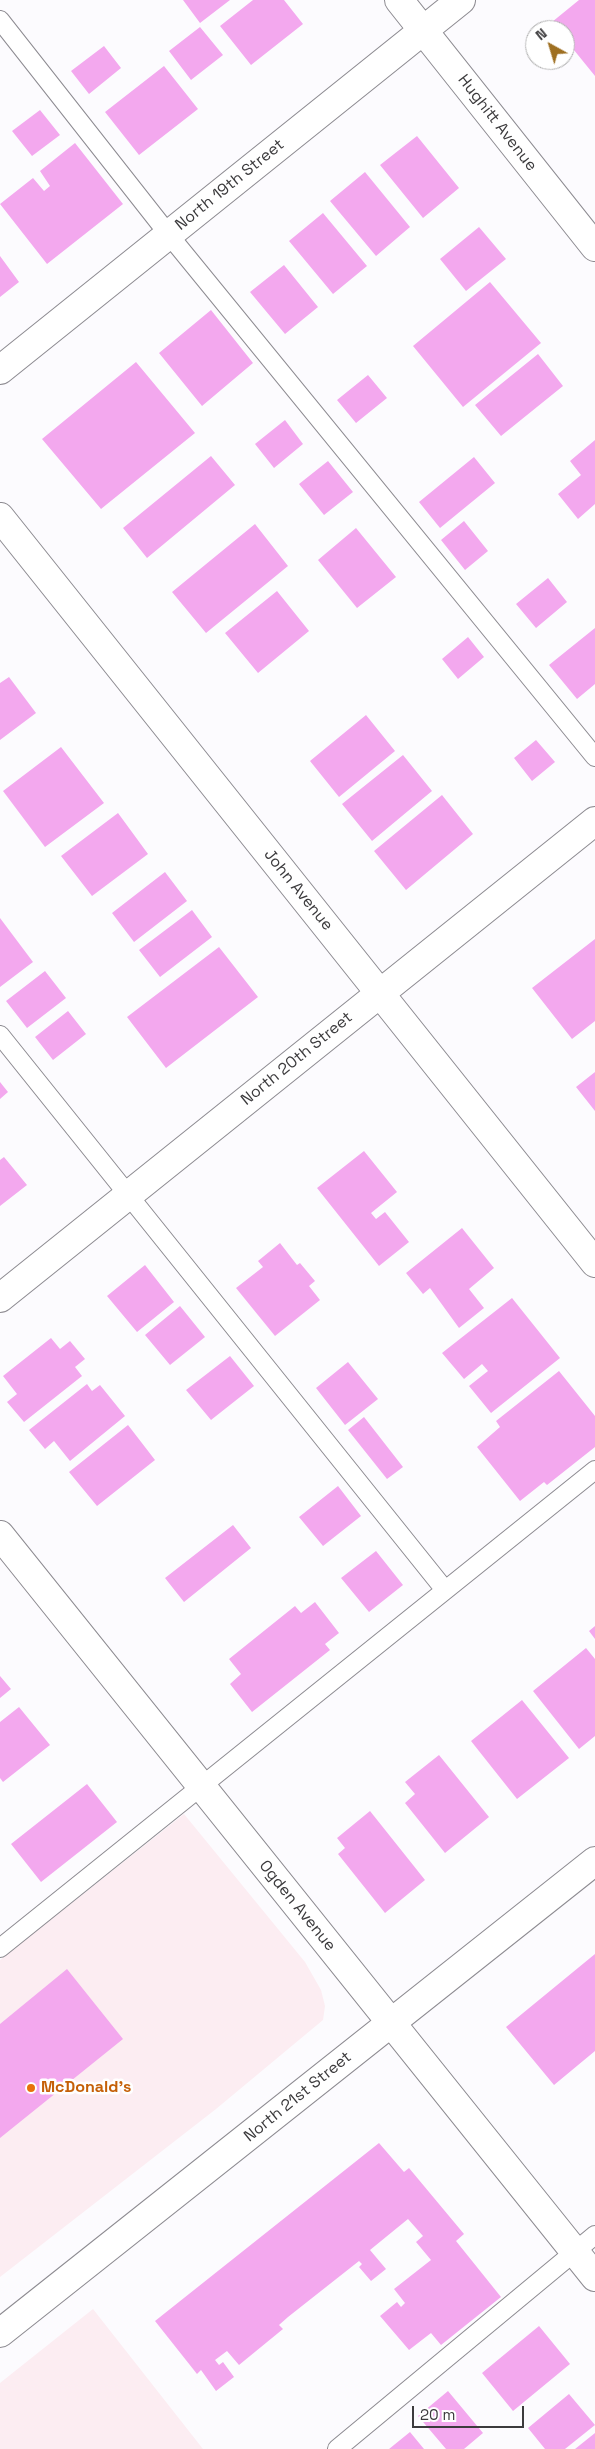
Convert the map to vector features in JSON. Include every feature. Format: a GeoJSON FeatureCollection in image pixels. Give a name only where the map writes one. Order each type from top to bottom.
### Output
{"type":"FeatureCollection","features":[{"type":"Feature","properties":{"kind":"street","name":"Hughitt Avenue"},"geometry":{"type":"LineString","coordinates":[[399,0],[595,247]]}},
{"type":"Feature","properties":{"kind":"street","name":"North 19th Street"},"geometry":{"type":"LineString","coordinates":[[0,370],[461,0]]}},
{"type":"Feature","properties":{"kind":"street","name":"John Avenue"},"geometry":{"type":"LineString","coordinates":[[0,517],[595,1263]]}},
{"type":"Feature","properties":{"kind":"street","name":"North 20th Street"},"geometry":{"type":"LineString","coordinates":[[0,1298],[595,821]]}},
{"type":"Feature","properties":{"kind":"street","name":"Ogden Avenue"},"geometry":{"type":"LineString","coordinates":[[0,1535],[391,2023],[585,2243],[595,2277]]}},
{"type":"Feature","properties":{"kind":"street","name":"North 21st Street"},"geometry":{"type":"LineString","coordinates":[[0,2334],[595,1861]]}},
{"type":"Feature","properties":{"kind":"lane"},"geometry":{"type":"LineString","coordinates":[[0,20],[169,235],[595,758]]}},
{"type":"Feature","properties":{"kind":"lane"},"geometry":{"type":"LineString","coordinates":[[0,1034],[445,1590]]}},
{"type":"Feature","properties":{"kind":"lane"},"geometry":{"type":"LineString","coordinates":[[0,1948],[595,1470]]}},
{"type":"Feature","properties":{"kind":"lane"},"geometry":{"type":"LineString","coordinates":[[337,2449],[585,2243]]}},
{"type":"Feature","properties":{"kind":"shaded area"},"geometry":{"type":"Polygon","coordinates":[[[184,1814],[305,1962],[321,1990],[325,2006],[323,2020],[216,2109],[0,2277],[0,1960],[184,1814]]]}},
{"type":"Feature","properties":{"kind":"shaded area"},"geometry":{"type":"Polygon","coordinates":[[[93,2309],[203,2449],[0,2449],[0,2383],[93,2309]]]}},
{"type":"Feature","properties":{"kind":"building"},"geometry":{"type":"Polygon","coordinates":[[[183,0],[230,0],[200,23],[183,0]]]}},
{"type":"Feature","properties":{"kind":"building"},"geometry":{"type":"Polygon","coordinates":[[[253,0],[284,0],[303,24],[251,65],[220,26],[253,0]]]}},
{"type":"Feature","properties":{"kind":"building"},"geometry":{"type":"Polygon","coordinates":[[[579,0],[595,0],[595,76],[575,51],[575,20],[554,20],[579,0]]]}},
{"type":"Feature","properties":{"kind":"building"},"geometry":{"type":"Polygon","coordinates":[[[200,27],[223,55],[191,80],[169,51],[200,27]]]}},
{"type":"Feature","properties":{"kind":"building"},"geometry":{"type":"Polygon","coordinates":[[[104,46],[121,68],[89,94],[71,71],[104,46]]]}},
{"type":"Feature","properties":{"kind":"building"},"geometry":{"type":"Polygon","coordinates":[[[164,66],[198,109],[139,155],[105,112],[164,66]]]}},
{"type":"Feature","properties":{"kind":"building"},"geometry":{"type":"Polygon","coordinates":[[[40,110],[60,135],[32,156],[12,131],[40,110]]]}},
{"type":"Feature","properties":{"kind":"building"},"geometry":{"type":"Polygon","coordinates":[[[417,136],[459,188],[423,218],[380,165],[417,136]]]}},
{"type":"Feature","properties":{"kind":"building"},"geometry":{"type":"Polygon","coordinates":[[[75,143],[123,204],[47,264],[0,204],[33,178],[44,191],[50,186],[40,171],[75,143]]]}},
{"type":"Feature","properties":{"kind":"building"},"geometry":{"type":"Polygon","coordinates":[[[365,172],[410,227],[376,256],[330,201],[365,172]]]}},
{"type":"Feature","properties":{"kind":"building"},"geometry":{"type":"Polygon","coordinates":[[[323,213],[367,266],[333,294],[289,241],[323,213]]]}},
{"type":"Feature","properties":{"kind":"building"},"geometry":{"type":"Polygon","coordinates":[[[479,227],[506,259],[466,291],[440,259],[479,227]]]}},
{"type":"Feature","properties":{"kind":"building"},"geometry":{"type":"Polygon","coordinates":[[[0,256],[19,282],[0,297],[0,256]]]}},
{"type":"Feature","properties":{"kind":"building"},"geometry":{"type":"Polygon","coordinates":[[[284,265],[318,307],[285,334],[250,292],[284,265]]]}},
{"type":"Feature","properties":{"kind":"building"},"geometry":{"type":"Polygon","coordinates":[[[490,282],[541,343],[463,407],[413,346],[490,282]]]}},
{"type":"Feature","properties":{"kind":"building"},"geometry":{"type":"Polygon","coordinates":[[[211,310],[253,363],[202,406],[159,353],[211,310]]]}},
{"type":"Feature","properties":{"kind":"building"},"geometry":{"type":"Polygon","coordinates":[[[538,354],[563,386],[501,436],[475,405],[538,354]]]}},
{"type":"Feature","properties":{"kind":"building"},"geometry":{"type":"Polygon","coordinates":[[[136,362],[195,433],[101,509],[42,439],[136,362]]]}},
{"type":"Feature","properties":{"kind":"building"},"geometry":{"type":"Polygon","coordinates":[[[368,375],[387,398],[356,423],[337,400],[368,375]]]}},
{"type":"Feature","properties":{"kind":"building"},"geometry":{"type":"Polygon","coordinates":[[[285,420],[303,444],[274,468],[255,444],[285,420]]]}},
{"type":"Feature","properties":{"kind":"building"},"geometry":{"type":"Polygon","coordinates":[[[595,440],[595,504],[578,519],[558,494],[581,475],[570,461],[595,440]]]}},
{"type":"Feature","properties":{"kind":"building"},"geometry":{"type":"Polygon","coordinates":[[[211,456],[235,485],[147,558],[123,528],[211,456]]]}},
{"type":"Feature","properties":{"kind":"building"},"geometry":{"type":"Polygon","coordinates":[[[474,457],[495,483],[440,528],[419,502],[474,457]]]}},
{"type":"Feature","properties":{"kind":"building"},"geometry":{"type":"Polygon","coordinates":[[[328,461],[353,492],[324,515],[299,484],[328,461]]]}},
{"type":"Feature","properties":{"kind":"building"},"geometry":{"type":"Polygon","coordinates":[[[464,521],[488,551],[465,570],[441,540],[464,521]]]}},
{"type":"Feature","properties":{"kind":"building"},"geometry":{"type":"Polygon","coordinates":[[[255,524],[288,566],[206,633],[172,592],[255,524]]]}},
{"type":"Feature","properties":{"kind":"building"},"geometry":{"type":"Polygon","coordinates":[[[356,528],[396,577],[357,608],[318,560],[356,528]]]}},
{"type":"Feature","properties":{"kind":"building"},"geometry":{"type":"Polygon","coordinates":[[[548,578],[567,602],[536,628],[516,604],[548,578]]]}},
{"type":"Feature","properties":{"kind":"building"},"geometry":{"type":"Polygon","coordinates":[[[277,591],[309,631],[258,673],[225,633],[277,591]]]}},
{"type":"Feature","properties":{"kind":"building"},"geometry":{"type":"Polygon","coordinates":[[[595,628],[595,684],[577,699],[549,665],[595,628]]]}},
{"type":"Feature","properties":{"kind":"building"},"geometry":{"type":"Polygon","coordinates":[[[468,637],[484,657],[458,679],[442,659],[468,637]]]}},
{"type":"Feature","properties":{"kind":"building"},"geometry":{"type":"Polygon","coordinates":[[[9,677],[36,713],[0,740],[0,683],[9,677]]]}},
{"type":"Feature","properties":{"kind":"building"},"geometry":{"type":"Polygon","coordinates":[[[366,715],[395,751],[339,797],[310,761],[366,715]]]}},
{"type":"Feature","properties":{"kind":"building"},"geometry":{"type":"Polygon","coordinates":[[[536,740],[555,762],[532,781],[514,758],[536,740]]]}},
{"type":"Feature","properties":{"kind":"building"},"geometry":{"type":"Polygon","coordinates":[[[61,747],[104,803],[45,847],[3,791],[61,747]]]}},
{"type":"Feature","properties":{"kind":"building"},"geometry":{"type":"Polygon","coordinates":[[[403,755],[432,791],[372,841],[342,804],[403,755]]]}},
{"type":"Feature","properties":{"kind":"building"},"geometry":{"type":"Polygon","coordinates":[[[442,795],[473,834],[406,890],[374,851],[442,795]]]}},
{"type":"Feature","properties":{"kind":"building"},"geometry":{"type":"Polygon","coordinates":[[[118,813],[148,854],[92,896],[61,856],[118,813]]]}},
{"type":"Feature","properties":{"kind":"building"},"geometry":{"type":"Polygon","coordinates":[[[165,872],[187,901],[134,942],[112,913],[165,872]]]}},
{"type":"Feature","properties":{"kind":"building"},"geometry":{"type":"Polygon","coordinates":[[[192,910],[212,937],[160,977],[139,950],[192,910]]]}},
{"type":"Feature","properties":{"kind":"building"},"geometry":{"type":"Polygon","coordinates":[[[0,918],[33,962],[0,987],[0,918]]]}},
{"type":"Feature","properties":{"kind":"building"},"geometry":{"type":"Polygon","coordinates":[[[595,939],[595,1021],[572,1039],[532,988],[595,939]]]}},
{"type":"Feature","properties":{"kind":"building"},"geometry":{"type":"Polygon","coordinates":[[[219,947],[258,997],[166,1068],[127,1017],[219,947]]]}},
{"type":"Feature","properties":{"kind":"building"},"geometry":{"type":"Polygon","coordinates":[[[45,971],[66,998],[27,1028],[6,1001],[45,971]]]}},
{"type":"Feature","properties":{"kind":"building"},"geometry":{"type":"Polygon","coordinates":[[[68,1011],[86,1034],[53,1060],[35,1037],[68,1011]]]}},
{"type":"Feature","properties":{"kind":"building"},"geometry":{"type":"Polygon","coordinates":[[[595,1072],[595,1111],[576,1087],[595,1072]]]}},
{"type":"Feature","properties":{"kind":"building"},"geometry":{"type":"Polygon","coordinates":[[[0,1082],[8,1092],[0,1099],[0,1082]]]}},
{"type":"Feature","properties":{"kind":"building"},"geometry":{"type":"Polygon","coordinates":[[[364,1151],[397,1192],[371,1213],[376,1219],[385,1212],[409,1242],[379,1266],[317,1188],[364,1151]]]}},
{"type":"Feature","properties":{"kind":"building"},"geometry":{"type":"Polygon","coordinates":[[[4,1157],[27,1185],[0,1206],[0,1160],[4,1157]]]}},
{"type":"Feature","properties":{"kind":"building"},"geometry":{"type":"Polygon","coordinates":[[[462,1228],[494,1268],[469,1289],[484,1308],[459,1328],[430,1288],[423,1294],[406,1273],[462,1228]]]}},
{"type":"Feature","properties":{"kind":"building"},"geometry":{"type":"Polygon","coordinates":[[[280,1243],[297,1265],[300,1263],[315,1281],[309,1286],[320,1300],[275,1336],[236,1288],[263,1267],[258,1261],[280,1243]]]}},
{"type":"Feature","properties":{"kind":"building"},"geometry":{"type":"Polygon","coordinates":[[[145,1265],[174,1302],[137,1332],[107,1296],[145,1265]]]}},
{"type":"Feature","properties":{"kind":"building"},"geometry":{"type":"Polygon","coordinates":[[[512,1298],[560,1358],[491,1413],[469,1386],[488,1371],[482,1364],[464,1379],[442,1353],[512,1298]]]}},
{"type":"Feature","properties":{"kind":"building"},"geometry":{"type":"Polygon","coordinates":[[[180,1306],[205,1337],[170,1365],[145,1335],[180,1306]]]}},
{"type":"Feature","properties":{"kind":"building"},"geometry":{"type":"Polygon","coordinates":[[[51,1338],[60,1349],[70,1341],[85,1359],[75,1367],[82,1376],[24,1422],[7,1402],[17,1394],[3,1376],[51,1338]]]}},
{"type":"Feature","properties":{"kind":"building"},"geometry":{"type":"Polygon","coordinates":[[[230,1356],[254,1386],[211,1420],[186,1390],[230,1356]]]}},
{"type":"Feature","properties":{"kind":"building"},"geometry":{"type":"Polygon","coordinates":[[[348,1362],[378,1399],[345,1425],[316,1388],[348,1362]]]}},
{"type":"Feature","properties":{"kind":"building"},"geometry":{"type":"Polygon","coordinates":[[[559,1371],[595,1416],[595,1447],[547,1485],[544,1482],[520,1501],[477,1447],[500,1427],[496,1421],[559,1371]]]}},
{"type":"Feature","properties":{"kind":"building"},"geometry":{"type":"Polygon","coordinates":[[[87,1384],[92,1391],[100,1385],[125,1416],[70,1461],[54,1441],[45,1449],[29,1430],[87,1384]]]}},
{"type":"Feature","properties":{"kind":"building"},"geometry":{"type":"Polygon","coordinates":[[[364,1417],[403,1467],[387,1479],[348,1430],[364,1417]]]}},
{"type":"Feature","properties":{"kind":"building"},"geometry":{"type":"Polygon","coordinates":[[[128,1425],[155,1460],[97,1506],[69,1472],[128,1425]]]}},
{"type":"Feature","properties":{"kind":"building"},"geometry":{"type":"Polygon","coordinates":[[[338,1486],[361,1516],[323,1546],[299,1517],[338,1486]]]}},
{"type":"Feature","properties":{"kind":"building"},"geometry":{"type":"Polygon","coordinates":[[[233,1525],[251,1548],[184,1602],[165,1578],[233,1525]]]}},
{"type":"Feature","properties":{"kind":"building"},"geometry":{"type":"Polygon","coordinates":[[[376,1551],[403,1585],[369,1612],[341,1578],[376,1551]]]}},
{"type":"Feature","properties":{"kind":"building"},"geometry":{"type":"Polygon","coordinates":[[[315,1602],[339,1633],[325,1644],[330,1650],[252,1712],[230,1684],[241,1674],[229,1659],[295,1606],[301,1613],[315,1602]]]}},
{"type":"Feature","properties":{"kind":"building"},"geometry":{"type":"Polygon","coordinates":[[[595,1626],[595,1639],[589,1631],[595,1626]]]}},
{"type":"Feature","properties":{"kind":"building"},"geometry":{"type":"Polygon","coordinates":[[[586,1648],[595,1659],[595,1736],[579,1749],[533,1691],[586,1648]]]}},
{"type":"Feature","properties":{"kind":"building"},"geometry":{"type":"Polygon","coordinates":[[[0,1676],[11,1689],[0,1698],[0,1676]]]}},
{"type":"Feature","properties":{"kind":"building"},"geometry":{"type":"Polygon","coordinates":[[[522,1700],[569,1758],[517,1799],[471,1741],[522,1700]]]}},
{"type":"Feature","properties":{"kind":"building"},"geometry":{"type":"Polygon","coordinates":[[[19,1707],[50,1745],[3,1782],[0,1778],[0,1722],[19,1707]]]}},
{"type":"Feature","properties":{"kind":"building"},"geometry":{"type":"Polygon","coordinates":[[[439,1755],[489,1817],[445,1853],[405,1803],[415,1794],[405,1782],[439,1755]]]}},
{"type":"Feature","properties":{"kind":"building"},"geometry":{"type":"Polygon","coordinates":[[[87,1784],[117,1822],[41,1882],[11,1844],[87,1784]]]}},
{"type":"Feature","properties":{"kind":"building"},"geometry":{"type":"Polygon","coordinates":[[[370,1811],[425,1880],[385,1913],[338,1854],[345,1848],[337,1838],[370,1811]]]}},
{"type":"Feature","properties":{"kind":"building"},"geometry":{"type":"Polygon","coordinates":[[[595,1954],[595,2051],[554,2085],[506,2027],[595,1954]]]}},
{"type":"Feature","properties":{"kind":"building","name":"McDonald's"},"geometry":{"type":"Polygon","coordinates":[[[67,1969],[123,2039],[0,2138],[0,2024],[67,1969]]]}},
{"type":"Feature","properties":{"kind":"building"},"geometry":{"type":"Polygon","coordinates":[[[379,2143],[404,2172],[409,2168],[464,2234],[456,2241],[501,2297],[441,2345],[431,2333],[409,2350],[380,2316],[397,2302],[401,2307],[405,2303],[394,2289],[431,2260],[416,2242],[423,2236],[408,2219],[370,2250],[386,2269],[371,2281],[359,2267],[362,2264],[359,2261],[288,2317],[279,2325],[283,2329],[239,2365],[227,2351],[215,2360],[219,2365],[223,2362],[234,2377],[216,2391],[201,2370],[197,2374],[155,2321],[379,2143]]]}},
{"type":"Feature","properties":{"kind":"building"},"geometry":{"type":"Polygon","coordinates":[[[539,2326],[570,2364],[513,2411],[482,2373],[539,2326]]]}},
{"type":"Feature","properties":{"kind":"building"},"geometry":{"type":"Polygon","coordinates":[[[448,2391],[483,2433],[464,2449],[446,2449],[418,2416],[448,2391]]]}},
{"type":"Feature","properties":{"kind":"building"},"geometry":{"type":"Polygon","coordinates":[[[569,2394],[595,2425],[565,2449],[545,2449],[528,2428],[569,2394]]]}},
{"type":"Feature","properties":{"kind":"building"},"geometry":{"type":"Polygon","coordinates":[[[410,2432],[424,2449],[389,2449],[410,2432]]]}},
{"type":"Feature","properties":{"kind":"building"},"geometry":{"type":"Polygon","coordinates":[[[595,2433],[595,2449],[575,2449],[595,2433]]]}},
{"type":"Feature","properties":{"kind":"place","name":"McDonald's"},"geometry":{"type":"Point","coordinates":[31,2088]}}]}
